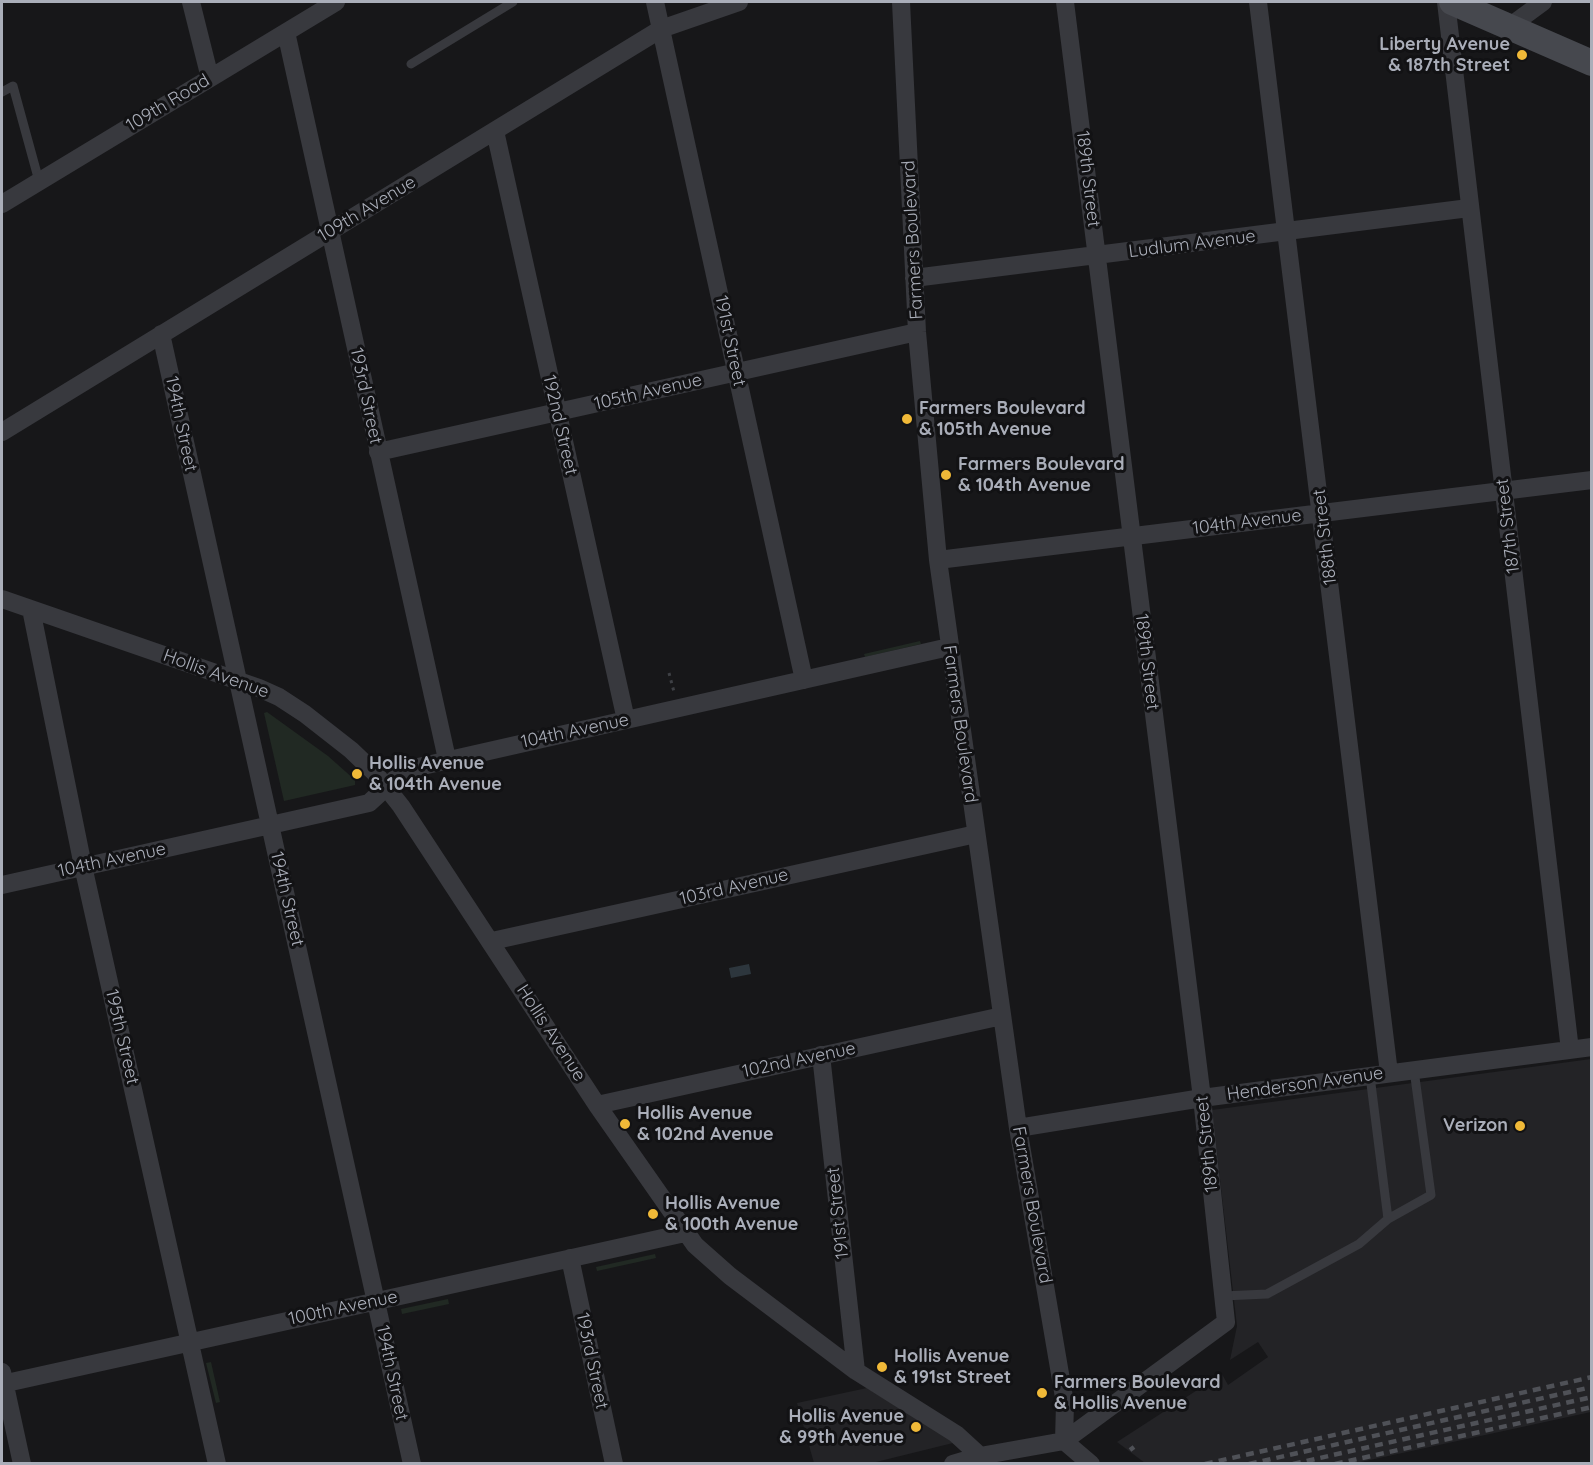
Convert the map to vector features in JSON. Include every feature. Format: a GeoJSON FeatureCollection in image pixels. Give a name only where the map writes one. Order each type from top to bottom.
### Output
{"type":"FeatureCollection","features":[{"type":"Feature","properties":{"kind":"main road"},"geometry":{"type":"LineString","coordinates":[[1452,2],[1592,63]]}},
{"type":"Feature","properties":{"kind":"street"},"geometry":{"type":"LineString","coordinates":[[191,2],[210,78]]}},
{"type":"Feature","properties":{"kind":"street","name":"109th Road"},"geometry":{"type":"LineString","coordinates":[[2,204],[336,2]]}},
{"type":"Feature","properties":{"kind":"street","name":"191st Street"},"geometry":{"type":"LineString","coordinates":[[655,2],[804,680]]}},
{"type":"Feature","properties":{"kind":"street","name":"109th Avenue"},"geometry":{"type":"LineString","coordinates":[[2,432],[661,29],[740,2]]}},
{"type":"Feature","properties":{"kind":"street","name":"Farmers Boulevard"},"geometry":{"type":"LineString","coordinates":[[901,2],[917,332],[938,560],[1018,1128],[1065,1403],[1064,1441]]}},
{"type":"Feature","properties":{"kind":"street","name":"189th Street"},"geometry":{"type":"LineString","coordinates":[[1064,1441],[1226,1322],[1202,1098],[1065,2]]}},
{"type":"Feature","properties":{"kind":"street","name":"188th Street"},"geometry":{"type":"LineString","coordinates":[[1258,2],[1389,1073]]}},
{"type":"Feature","properties":{"kind":"street","name":"187th Street"},"geometry":{"type":"LineString","coordinates":[[1446,2],[1570,1050]]}},
{"type":"Feature","properties":{"kind":"street"},"geometry":{"type":"LineString","coordinates":[[1509,27],[1543,2]]}},
{"type":"Feature","properties":{"kind":"street","name":"193rd Street"},"geometry":{"type":"LineString","coordinates":[[286,32],[447,759]]}},
{"type":"Feature","properties":{"kind":"street","name":"192nd Street"},"geometry":{"type":"LineString","coordinates":[[495,131],[626,720]]}},
{"type":"Feature","properties":{"kind":"street","name":"Ludlum Avenue"},"geometry":{"type":"LineString","coordinates":[[914,278],[1469,208]]}},
{"type":"Feature","properties":{"kind":"street","name":"105th Avenue"},"geometry":{"type":"LineString","coordinates":[[378,452],[917,332]]}},
{"type":"Feature","properties":{"kind":"street","name":"194th Street"},"geometry":{"type":"LineString","coordinates":[[161,334],[412,1464]]}},
{"type":"Feature","properties":{"kind":"street","name":"104th Avenue"},"geometry":{"type":"LineString","coordinates":[[938,560],[1592,480]]}},
{"type":"Feature","properties":{"kind":"street","name":"Hollis Avenue"},"geometry":{"type":"LineString","coordinates":[[2,599],[237,678],[279,697],[351,750],[386,787],[492,941],[597,1105],[685,1233],[730,1276],[856,1371],[956,1434],[980,1456]]}},
{"type":"Feature","properties":{"kind":"street","name":"195th Street"},"geometry":{"type":"LineString","coordinates":[[31,609],[83,866],[217,1464]]}},
{"type":"Feature","properties":{"kind":"street","name":"104th Avenue"},"geometry":{"type":"LineString","coordinates":[[2,885],[369,803],[405,770],[447,759],[949,647]]}},
{"type":"Feature","properties":{"kind":"street","name":"103rd Avenue"},"geometry":{"type":"LineString","coordinates":[[492,941],[976,834]]}},
{"type":"Feature","properties":{"kind":"street","name":"102nd Avenue"},"geometry":{"type":"LineString","coordinates":[[597,1105],[1002,1016]]}},
{"type":"Feature","properties":{"kind":"street","name":"Henderson Avenue"},"geometry":{"type":"LineString","coordinates":[[1018,1128],[1202,1098],[1592,1047]]}},
{"type":"Feature","properties":{"kind":"street","name":"191st Street"},"geometry":{"type":"LineString","coordinates":[[820,1055],[856,1371]]}},
{"type":"Feature","properties":{"kind":"street","name":"100th Avenue"},"geometry":{"type":"LineString","coordinates":[[2,1379],[191,1341],[685,1233]]}},
{"type":"Feature","properties":{"kind":"street","name":"193rd Street"},"geometry":{"type":"LineString","coordinates":[[570,1258],[614,1464]]}},
{"type":"Feature","properties":{"kind":"street"},"geometry":{"type":"LineString","coordinates":[[2,1379],[22,1464]]}},
{"type":"Feature","properties":{"kind":"street"},"geometry":{"type":"LineString","coordinates":[[953,1464],[980,1456],[1064,1441],[1091,1464]]}},
{"type":"Feature","properties":{"kind":"lane"},"geometry":{"type":"LineString","coordinates":[[411,64],[513,2]]}},
{"type":"Feature","properties":{"kind":"lane"},"geometry":{"type":"LineString","coordinates":[[2,92],[13,86],[39,181]]}},
{"type":"Feature","properties":{"kind":"lane"},"geometry":{"type":"LineString","coordinates":[[1223,1296],[1267,1294],[1359,1245],[1388,1220],[1431,1195],[1414,1070]]}},
{"type":"Feature","properties":{"kind":"lane"},"geometry":{"type":"LineString","coordinates":[[1370,1076],[1388,1220]]}},
{"type":"Feature","properties":{"kind":"path"},"geometry":{"type":"LineString","coordinates":[[669,673],[674,692]]}},
{"type":"Feature","properties":{"kind":"shaded area"},"geometry":{"type":"Polygon","coordinates":[[[920,641],[921,644],[865,657],[864,654],[920,641]]]}},
{"type":"Feature","properties":{"kind":"shaded area"},"geometry":{"type":"Polygon","coordinates":[[[267,712],[328,756],[355,780],[355,785],[284,801],[264,713],[267,712]]]}},
{"type":"Feature","properties":{"kind":"shaded area"},"geometry":{"type":"Polygon","coordinates":[[[749,964],[751,974],[731,978],[729,968],[749,964]]]}},
{"type":"Feature","properties":{"kind":"shaded area"},"geometry":{"type":"Polygon","coordinates":[[[1591,1059],[1591,1412],[1356,1463],[1145,1463],[1117,1442],[1222,1374],[1228,1385],[1268,1357],[1258,1342],[1230,1360],[1237,1326],[1212,1110],[1591,1059]]]}},
{"type":"Feature","properties":{"kind":"shaded area"},"geometry":{"type":"Polygon","coordinates":[[[655,1254],[656,1258],[597,1271],[596,1267],[655,1254]]]}},
{"type":"Feature","properties":{"kind":"shaded area"},"geometry":{"type":"Polygon","coordinates":[[[448,1299],[449,1304],[402,1314],[401,1309],[448,1299]]]}},
{"type":"Feature","properties":{"kind":"shaded area"},"geometry":{"type":"Polygon","coordinates":[[[211,1362],[220,1402],[216,1403],[206,1363],[211,1362]]]}},
{"type":"Feature","properties":{"kind":"shaded area"},"geometry":{"type":"Polygon","coordinates":[[[867,1388],[957,1442],[872,1463],[814,1463],[797,1403],[867,1388]]]}},
{"type":"Feature","properties":{"kind":"railway"},"geometry":{"type":"LineString","coordinates":[[1205,1464],[1592,1377]]}},
{"type":"Feature","properties":{"kind":"railway"},"geometry":{"type":"LineString","coordinates":[[1249,1464],[1592,1387]]}},
{"type":"Feature","properties":{"kind":"railway"},"geometry":{"type":"LineString","coordinates":[[1293,1464],[1592,1397]]}},
{"type":"Feature","properties":{"kind":"railway"},"geometry":{"type":"LineString","coordinates":[[1335,1464],[1592,1407]]}},
{"type":"Feature","properties":{"kind":"railway"},"geometry":{"type":"LineString","coordinates":[[1130,1450],[1134,1447]]}},
{"type":"Feature","properties":{"kind":"place","name":"Liberty Avenue & 187th Street"},"geometry":{"type":"Point","coordinates":[1522,55]}},
{"type":"Feature","properties":{"kind":"place","name":"Farmers Boulevard & 105th Avenue"},"geometry":{"type":"Point","coordinates":[907,419]}},
{"type":"Feature","properties":{"kind":"place","name":"Farmers Boulevard & 104th Avenue"},"geometry":{"type":"Point","coordinates":[946,475]}},
{"type":"Feature","properties":{"kind":"place","name":"Hollis Avenue & 104th Avenue"},"geometry":{"type":"Point","coordinates":[357,774]}},
{"type":"Feature","properties":{"kind":"place","name":"Hollis Avenue & 102nd Avenue"},"geometry":{"type":"Point","coordinates":[625,1124]}},
{"type":"Feature","properties":{"kind":"place","name":"Verizon"},"geometry":{"type":"Point","coordinates":[1520,1126]}},
{"type":"Feature","properties":{"kind":"place","name":"Hollis Avenue & 100th Avenue"},"geometry":{"type":"Point","coordinates":[653,1214]}},
{"type":"Feature","properties":{"kind":"place","name":"Hollis Avenue & 191st Street"},"geometry":{"type":"Point","coordinates":[882,1367]}},
{"type":"Feature","properties":{"kind":"place","name":"Farmers Boulevard & Hollis Avenue"},"geometry":{"type":"Point","coordinates":[1042,1393]}},
{"type":"Feature","properties":{"kind":"place","name":"Hollis Avenue & 99th Avenue"},"geometry":{"type":"Point","coordinates":[916,1427]}}]}
